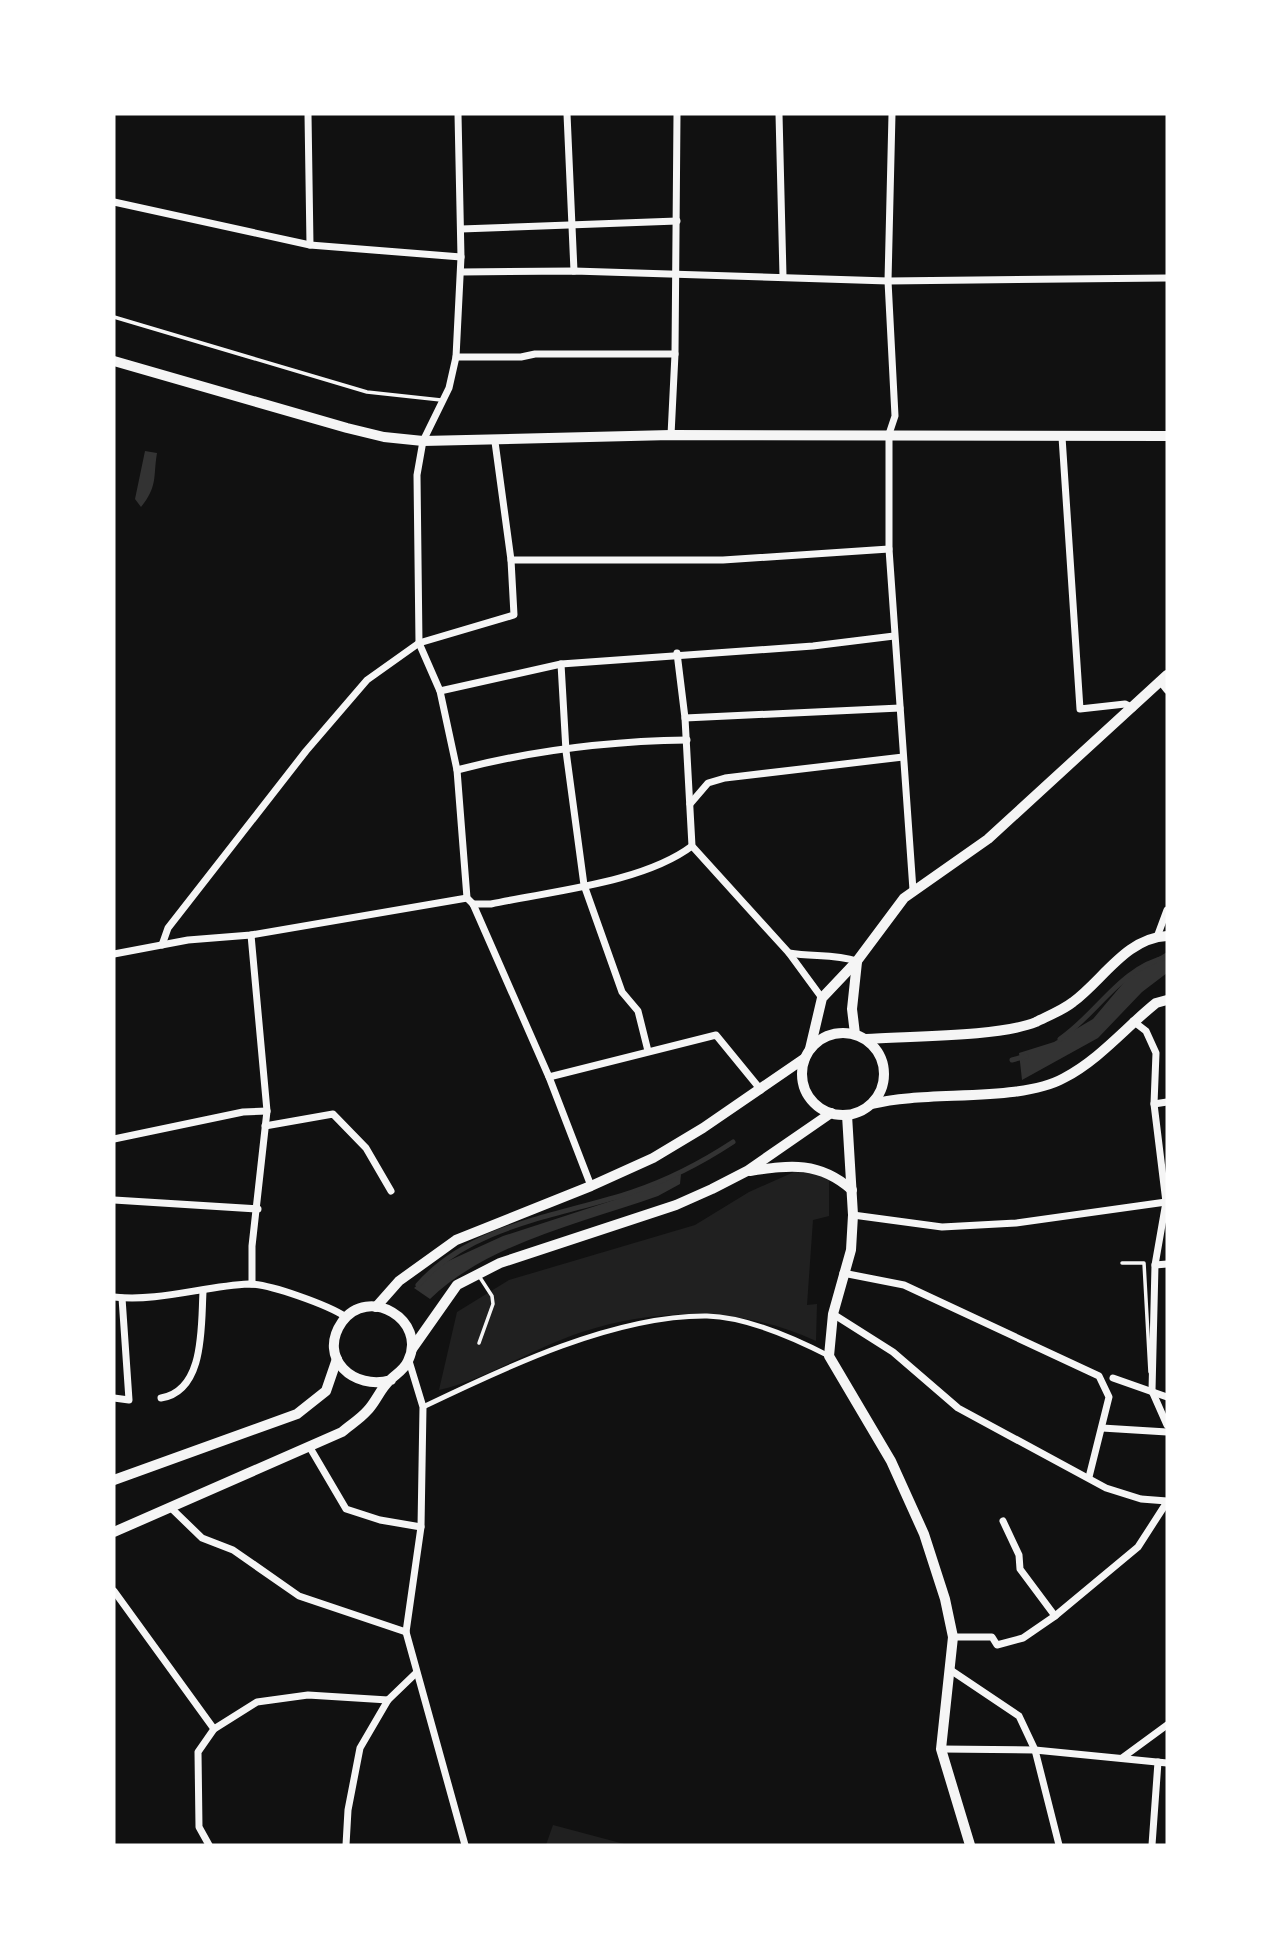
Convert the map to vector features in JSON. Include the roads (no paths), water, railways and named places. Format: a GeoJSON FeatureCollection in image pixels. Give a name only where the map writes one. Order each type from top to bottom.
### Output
{"type":"FeatureCollection","features":[{"type":"Feature","properties":{"kind":"main road"},"geometry":{"type":"LineString","coordinates":[[866,1039],[988,1031],[1033,1023],[1073,1002],[1124,954],[1162,937]]}},
{"type":"Feature","properties":{"kind":"main road"},"geometry":{"type":"LineString","coordinates":[[808,1054],[803,1085],[809,1097],[831,1113],[847,1115],[895,1098],[1015,1091],[1062,1080],[1101,1054],[1133,1021],[1156,1003],[1167,1000]]}},
{"type":"Feature","properties":{"kind":"main road"},"geometry":{"type":"LineString","coordinates":[[376,1307],[399,1281],[456,1240],[592,1186],[653,1158],[761,1090],[830,1035],[855,1034],[866,1039],[882,1058],[884,1082],[872,1104]]}},
{"type":"Feature","properties":{"kind":"main road"},"geometry":{"type":"LineString","coordinates":[[114,1532],[342,1432],[368,1410],[409,1361],[412,1349],[457,1285],[500,1263],[676,1205],[747,1171],[831,1113]]}},
{"type":"Feature","properties":{"kind":"main road"},"geometry":{"type":"LineString","coordinates":[[747,1171],[792,1165],[833,1174],[852,1190]]}},
{"type":"Feature","properties":{"kind":"main road"},"geometry":{"type":"LineString","coordinates":[[114,1480],[297,1414],[326,1391],[337,1359],[336,1335],[346,1317],[361,1308],[376,1307],[397,1314],[406,1324],[412,1349]]}},
{"type":"Feature","properties":{"kind":"main road"},"geometry":{"type":"LineString","coordinates":[[337,1359],[354,1379],[379,1383],[391,1380]]}},
{"type":"Feature","properties":{"kind":"street"},"geometry":{"type":"LineString","coordinates":[[308,114],[310,245]]}},
{"type":"Feature","properties":{"kind":"street"},"geometry":{"type":"LineString","coordinates":[[458,114],[461,272],[456,357],[443,401],[423,441],[418,475],[419,643],[440,691],[457,770],[467,898],[473,904],[549,1077],[592,1186]]}},
{"type":"Feature","properties":{"kind":"street"},"geometry":{"type":"LineString","coordinates":[[567,114],[574,271]]}},
{"type":"Feature","properties":{"kind":"street"},"geometry":{"type":"LineString","coordinates":[[671,435],[675,354],[677,114]]}},
{"type":"Feature","properties":{"kind":"street"},"geometry":{"type":"LineString","coordinates":[[779,114],[783,276]]}},
{"type":"Feature","properties":{"kind":"street"},"geometry":{"type":"LineString","coordinates":[[892,114],[888,281],[895,416],[889,434],[889,549],[913,890]]}},
{"type":"Feature","properties":{"kind":"street"},"geometry":{"type":"LineString","coordinates":[[114,202],[310,245],[461,257]]}},
{"type":"Feature","properties":{"kind":"street"},"geometry":{"type":"LineString","coordinates":[[461,229],[677,221]]}},
{"type":"Feature","properties":{"kind":"street"},"geometry":{"type":"LineString","coordinates":[[461,272],[574,271],[888,281],[1167,278]]}},
{"type":"Feature","properties":{"kind":"street"},"geometry":{"type":"LineString","coordinates":[[456,357],[675,354]]}},
{"type":"Feature","properties":{"kind":"street"},"geometry":{"type":"LineString","coordinates":[[114,361],[347,428],[384,437],[423,441],[495,442],[671,435],[1167,436]]}},
{"type":"Feature","properties":{"kind":"street"},"geometry":{"type":"LineString","coordinates":[[1062,437],[1080,709],[1125,704],[1134,708]]}},
{"type":"Feature","properties":{"kind":"street"},"geometry":{"type":"LineString","coordinates":[[162,945],[168,928],[306,751],[367,680],[419,643],[514,615],[511,560],[495,442]]}},
{"type":"Feature","properties":{"kind":"street"},"geometry":{"type":"LineString","coordinates":[[511,560],[723,560],[889,549]]}},
{"type":"Feature","properties":{"kind":"street"},"geometry":{"type":"LineString","coordinates":[[440,691],[561,664],[677,653],[813,646],[894,636]]}},
{"type":"Feature","properties":{"kind":"street"},"geometry":{"type":"LineString","coordinates":[[677,653],[687,740],[692,846],[789,953],[822,998]]}},
{"type":"Feature","properties":{"kind":"street"},"geometry":{"type":"LineString","coordinates":[[561,664],[566,751],[584,885],[622,992],[638,1011],[648,1051]]}},
{"type":"Feature","properties":{"kind":"street"},"geometry":{"type":"LineString","coordinates":[[808,1054],[822,998],[857,961],[913,890],[943,873],[988,839],[1134,708],[1163,678],[1167,690]]}},
{"type":"Feature","properties":{"kind":"street"},"geometry":{"type":"LineString","coordinates":[[685,718],[900,708]]}},
{"type":"Feature","properties":{"kind":"street"},"geometry":{"type":"LineString","coordinates":[[457,770],[499,759],[643,740],[687,740]]}},
{"type":"Feature","properties":{"kind":"street"},"geometry":{"type":"LineString","coordinates":[[689,805],[708,783],[725,778],[903,757]]}},
{"type":"Feature","properties":{"kind":"street"},"geometry":{"type":"LineString","coordinates":[[473,904],[491,904],[584,885],[675,860],[692,846]]}},
{"type":"Feature","properties":{"kind":"street"},"geometry":{"type":"LineString","coordinates":[[114,954],[162,945],[251,935],[467,898]]}},
{"type":"Feature","properties":{"kind":"street"},"geometry":{"type":"LineString","coordinates":[[1162,937],[1167,910]]}},
{"type":"Feature","properties":{"kind":"street"},"geometry":{"type":"LineString","coordinates":[[251,935],[267,1111],[252,1246],[252,1284]]}},
{"type":"Feature","properties":{"kind":"street"},"geometry":{"type":"LineString","coordinates":[[789,953],[808,957],[832,954],[857,961]]}},
{"type":"Feature","properties":{"kind":"street"},"geometry":{"type":"LineString","coordinates":[[855,1034],[852,1009],[857,961]]}},
{"type":"Feature","properties":{"kind":"street"},"geometry":{"type":"LineString","coordinates":[[1133,1021],[1146,1031],[1156,1053],[1154,1104],[1166,1202],[1156,1265],[1152,1391],[1167,1425]]}},
{"type":"Feature","properties":{"kind":"street"},"geometry":{"type":"LineString","coordinates":[[549,1077],[716,1035],[761,1090]]}},
{"type":"Feature","properties":{"kind":"street"},"geometry":{"type":"LineString","coordinates":[[1154,1104],[1167,1102]]}},
{"type":"Feature","properties":{"kind":"street"},"geometry":{"type":"LineString","coordinates":[[114,1139],[243,1112],[267,1111]]}},
{"type":"Feature","properties":{"kind":"street"},"geometry":{"type":"LineString","coordinates":[[265,1126],[333,1114],[366,1147],[391,1191]]}},
{"type":"Feature","properties":{"kind":"street"},"geometry":{"type":"LineString","coordinates":[[829,1356],[833,1314],[851,1250],[853,1215],[847,1115]]}},
{"type":"Feature","properties":{"kind":"street"},"geometry":{"type":"LineString","coordinates":[[114,1200],[258,1209]]}},
{"type":"Feature","properties":{"kind":"street"},"geometry":{"type":"LineString","coordinates":[[853,1215],[942,1227],[1016,1223],[1166,1202]]}},
{"type":"Feature","properties":{"kind":"street"},"geometry":{"type":"LineString","coordinates":[[1156,1265],[1167,1264]]}},
{"type":"Feature","properties":{"kind":"street"},"geometry":{"type":"LineString","coordinates":[[843,1273],[904,1285],[1099,1376],[1109,1397],[1089,1477]]}},
{"type":"Feature","properties":{"kind":"street"},"geometry":{"type":"LineString","coordinates":[[114,1398],[129,1400],[118,1298],[203,1292],[252,1284],[328,1305],[346,1317]]}},
{"type":"Feature","properties":{"kind":"street"},"geometry":{"type":"LineString","coordinates":[[161,1398],[176,1396],[184,1387],[201,1348],[203,1292]]}},
{"type":"Feature","properties":{"kind":"street"},"geometry":{"type":"LineString","coordinates":[[833,1314],[893,1352],[958,1408],[1045,1457],[1089,1477],[1106,1488],[1142,1499],[1167,1501],[1138,1547],[1023,1639],[997,1645],[992,1637],[953,1637]]}},
{"type":"Feature","properties":{"kind":"street"},"geometry":{"type":"LineString","coordinates":[[424,1407],[585,1337],[644,1323],[708,1316],[771,1329],[829,1356],[891,1461],[924,1534],[953,1637],[941,1749],[970,1845]]}},
{"type":"Feature","properties":{"kind":"street"},"geometry":{"type":"LineString","coordinates":[[409,1361],[424,1407],[421,1527],[406,1632],[415,1674],[465,1845]]}},
{"type":"Feature","properties":{"kind":"street"},"geometry":{"type":"LineString","coordinates":[[1113,1378],[1167,1397]]}},
{"type":"Feature","properties":{"kind":"street"},"geometry":{"type":"LineString","coordinates":[[1102,1428],[1167,1432]]}},
{"type":"Feature","properties":{"kind":"street"},"geometry":{"type":"LineString","coordinates":[[309,1446],[346,1509],[380,1520],[421,1527]]}},
{"type":"Feature","properties":{"kind":"street"},"geometry":{"type":"LineString","coordinates":[[170,1507],[202,1538],[233,1550],[299,1596],[406,1632]]}},
{"type":"Feature","properties":{"kind":"street"},"geometry":{"type":"LineString","coordinates":[[1003,1521],[1019,1555],[1020,1569],[1055,1616]]}},
{"type":"Feature","properties":{"kind":"street"},"geometry":{"type":"LineString","coordinates":[[114,1591],[214,1729]]}},
{"type":"Feature","properties":{"kind":"street"},"geometry":{"type":"LineString","coordinates":[[949,1669],[1019,1716],[1035,1750],[1059,1845]]}},
{"type":"Feature","properties":{"kind":"street"},"geometry":{"type":"LineString","coordinates":[[346,1845],[348,1810],[360,1748],[388,1700],[415,1674]]}},
{"type":"Feature","properties":{"kind":"street"},"geometry":{"type":"LineString","coordinates":[[209,1845],[199,1827],[198,1752],[214,1729],[257,1702],[308,1695],[388,1700]]}},
{"type":"Feature","properties":{"kind":"street"},"geometry":{"type":"LineString","coordinates":[[1121,1758],[1167,1725]]}},
{"type":"Feature","properties":{"kind":"street"},"geometry":{"type":"LineString","coordinates":[[941,1749],[1035,1750],[1167,1763]]}},
{"type":"Feature","properties":{"kind":"street"},"geometry":{"type":"LineString","coordinates":[[1152,1845],[1158,1762]]}},
{"type":"Feature","properties":{"kind":"lane"},"geometry":{"type":"LineString","coordinates":[[114,317],[367,392],[443,401]]}},
{"type":"Feature","properties":{"kind":"lane"},"geometry":{"type":"LineString","coordinates":[[1122,1263],[1144,1263],[1152,1391]]}},
{"type":"Feature","properties":{"kind":"lane"},"geometry":{"type":"LineString","coordinates":[[479,1274],[492,1296],[493,1304],[479,1343]]}},
{"type":"Feature","properties":{"kind":"waterway"},"geometry":{"type":"LineString","coordinates":[[1060,1039],[1136,971],[1167,957]]}},
{"type":"Feature","properties":{"kind":"waterway"},"geometry":{"type":"LineString","coordinates":[[1012,1060],[1026,1056]]}},
{"type":"Feature","properties":{"kind":"waterway"},"geometry":{"type":"LineString","coordinates":[[418,1285],[439,1265],[489,1236],[517,1225],[645,1187],[684,1170],[733,1142]]}}]}
